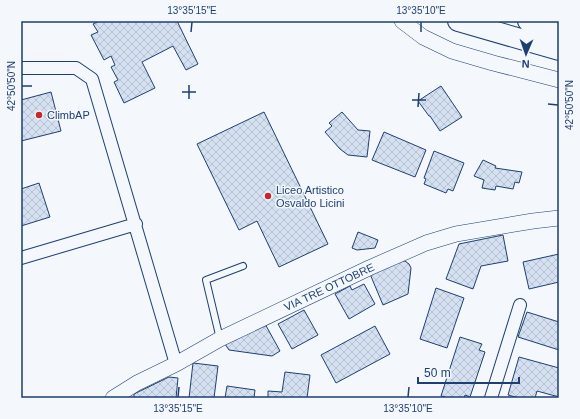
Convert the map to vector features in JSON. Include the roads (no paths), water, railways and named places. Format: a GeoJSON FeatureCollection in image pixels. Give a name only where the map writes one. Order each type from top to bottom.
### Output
{"type":"FeatureCollection","features":[{"type":"Feature","properties":{"kind":"highway"},"geometry":{"type":"LineString","coordinates":[[528,21],[559,30]]}},
{"type":"Feature","properties":{"kind":"highway"},"geometry":{"type":"LineString","coordinates":[[464,22],[559,50]]}},
{"type":"Feature","properties":{"kind":"street"},"geometry":{"type":"LineString","coordinates":[[402,21],[423,37],[452,51],[559,80]]}},
{"type":"Feature","properties":{"kind":"street"},"geometry":{"type":"LineString","coordinates":[[21,68],[76,68],[92,79],[136,224],[176,364]]}},
{"type":"Feature","properties":{"kind":"street","name":"VIA TRE OTTOBRE"},"geometry":{"type":"LineString","coordinates":[[113,398],[220,339],[369,268],[426,243],[456,234],[559,218]]}},
{"type":"Feature","properties":{"kind":"street"},"geometry":{"type":"LineString","coordinates":[[21,258],[136,224]]}},
{"type":"Feature","properties":{"kind":"street"},"geometry":{"type":"LineString","coordinates":[[491,398],[520,305]]}},
{"type":"Feature","properties":{"kind":"lane"},"geometry":{"type":"LineString","coordinates":[[220,339],[206,280],[243,266]]}},
{"type":"Feature","properties":{"kind":"place","name":"ClimbAP"},"geometry":{"type":"Point","coordinates":[39,115]}},
{"type":"Feature","properties":{"kind":"place","name":"Liceo Artistico Osvaldo Licini"},"geometry":{"type":"Point","coordinates":[268,196]}}]}
